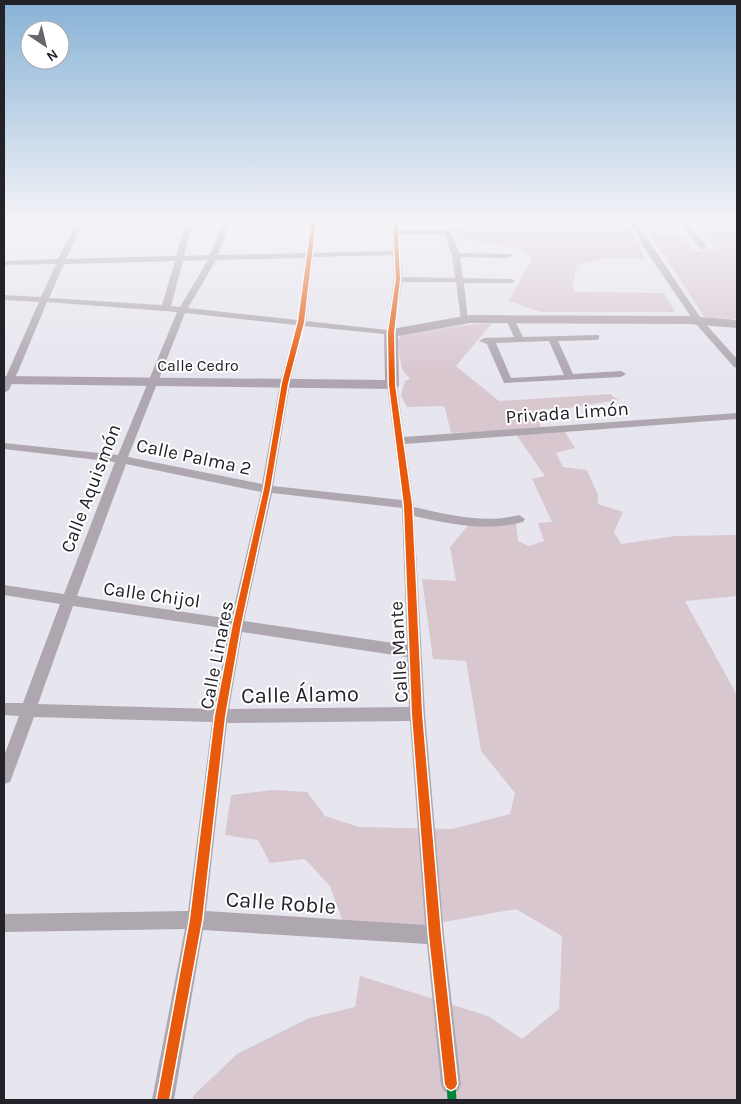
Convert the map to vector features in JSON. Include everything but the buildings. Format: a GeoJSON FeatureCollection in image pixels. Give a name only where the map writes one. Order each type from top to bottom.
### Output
{"type":"FeatureCollection","features":[{"type":"Feature","properties":{"kind":"street"},"geometry":{"type":"LineString","coordinates":[[5,383],[45,298],[55,271]]}},
{"type":"Feature","properties":{"kind":"street"},"geometry":{"type":"LineString","coordinates":[[166,308],[175,271]]}},
{"type":"Feature","properties":{"kind":"street","name":"Calle Aquismón"},"geometry":{"type":"LineString","coordinates":[[4,777],[68,601],[151,383],[182,310],[205,271]]}},
{"type":"Feature","properties":{"kind":"street","name":"Calle Linares"},"geometry":{"type":"LineString","coordinates":[[162,1100],[196,920],[220,716],[237,624],[267,489],[285,383],[301,322],[306,271]]}},
{"type":"Feature","properties":{"kind":"street","name":"Calle Mante"},"geometry":{"type":"LineString","coordinates":[[398,271],[391,333],[392,385],[407,507],[418,714],[435,935],[451,1084]]}},
{"type":"Feature","properties":{"kind":"street"},"geometry":{"type":"LineString","coordinates":[[458,271],[465,320]]}},
{"type":"Feature","properties":{"kind":"street"},"geometry":{"type":"LineString","coordinates":[[664,271],[699,322],[737,365]]}},
{"type":"Feature","properties":{"kind":"street"},"geometry":{"type":"LineString","coordinates":[[398,279],[511,281]]}},
{"type":"Feature","properties":{"kind":"street"},"geometry":{"type":"LineString","coordinates":[[4,297],[45,298],[166,308],[391,333],[465,320],[678,320],[737,324]]}},
{"type":"Feature","properties":{"kind":"street"},"geometry":{"type":"LineString","coordinates":[[510,319],[520,340]]}},
{"type":"Feature","properties":{"kind":"street"},"geometry":{"type":"LineString","coordinates":[[596,337],[487,341],[507,381],[620,374]]}},
{"type":"Feature","properties":{"kind":"street"},"geometry":{"type":"LineString","coordinates":[[552,339],[570,377]]}},
{"type":"Feature","properties":{"kind":"street","name":"Calle Cedro"},"geometry":{"type":"LineString","coordinates":[[5,383],[392,385]]}},
{"type":"Feature","properties":{"kind":"street","name":"Privada Limón"},"geometry":{"type":"LineString","coordinates":[[399,441],[737,416]]}},
{"type":"Feature","properties":{"kind":"street","name":"Calle Palma 2"},"geometry":{"type":"LineString","coordinates":[[4,446],[121,459],[267,489],[407,507],[471,522],[510,522],[519,519]]}},
{"type":"Feature","properties":{"kind":"street","name":"Calle Chijol"},"geometry":{"type":"LineString","coordinates":[[4,590],[414,652]]}},
{"type":"Feature","properties":{"kind":"street","name":"Calle Álamo"},"geometry":{"type":"LineString","coordinates":[[4,709],[220,716],[418,714]]}},
{"type":"Feature","properties":{"kind":"street","name":"Calle Roble"},"geometry":{"type":"LineString","coordinates":[[4,923],[196,920],[435,935]]}},
{"type":"Feature","properties":{"kind":"shaded area"},"geometry":{"type":"Polygon","coordinates":[[[526,271],[576,271],[573,284],[574,292],[664,293],[675,312],[541,312],[509,301],[526,271]]]}},
{"type":"Feature","properties":{"kind":"shaded area"},"geometry":{"type":"Polygon","coordinates":[[[674,271],[737,271],[737,319],[705,318],[674,271]]]}},
{"type":"Feature","properties":{"kind":"shaded area"},"geometry":{"type":"Polygon","coordinates":[[[492,323],[456,366],[499,401],[610,394],[618,400],[568,408],[534,410],[541,427],[562,427],[575,448],[556,453],[563,467],[587,470],[598,495],[598,504],[623,512],[614,532],[621,544],[676,536],[737,535],[737,596],[685,601],[737,695],[737,1100],[193,1100],[193,1096],[237,1054],[309,1018],[355,1007],[360,976],[488,1016],[522,1039],[559,1009],[562,936],[516,909],[411,928],[343,922],[330,886],[305,859],[270,863],[258,840],[225,835],[231,795],[272,790],[307,792],[325,816],[359,827],[452,829],[510,814],[515,793],[481,751],[466,661],[433,659],[422,579],[456,581],[450,547],[470,523],[516,524],[518,541],[529,546],[544,541],[538,523],[552,522],[532,479],[545,476],[513,430],[451,433],[445,408],[442,406],[407,407],[401,395],[405,381],[410,379],[402,369],[397,341],[401,335],[457,326],[492,323]]]}},
{"type":"Feature","properties":{"kind":"marked path"},"geometry":{"type":"LineString","coordinates":[[451,1084],[452,1100]]}},
{"type":"Feature","properties":{"kind":"cycle path"},"geometry":{"type":"LineString","coordinates":[[163,1100],[196,920],[220,716],[237,624],[267,489],[285,383],[301,322],[307,271]]}},
{"type":"Feature","properties":{"kind":"cycle path"},"geometry":{"type":"LineString","coordinates":[[398,271],[391,333],[392,385],[408,505],[417,714],[435,935],[451,1084]]}}]}
